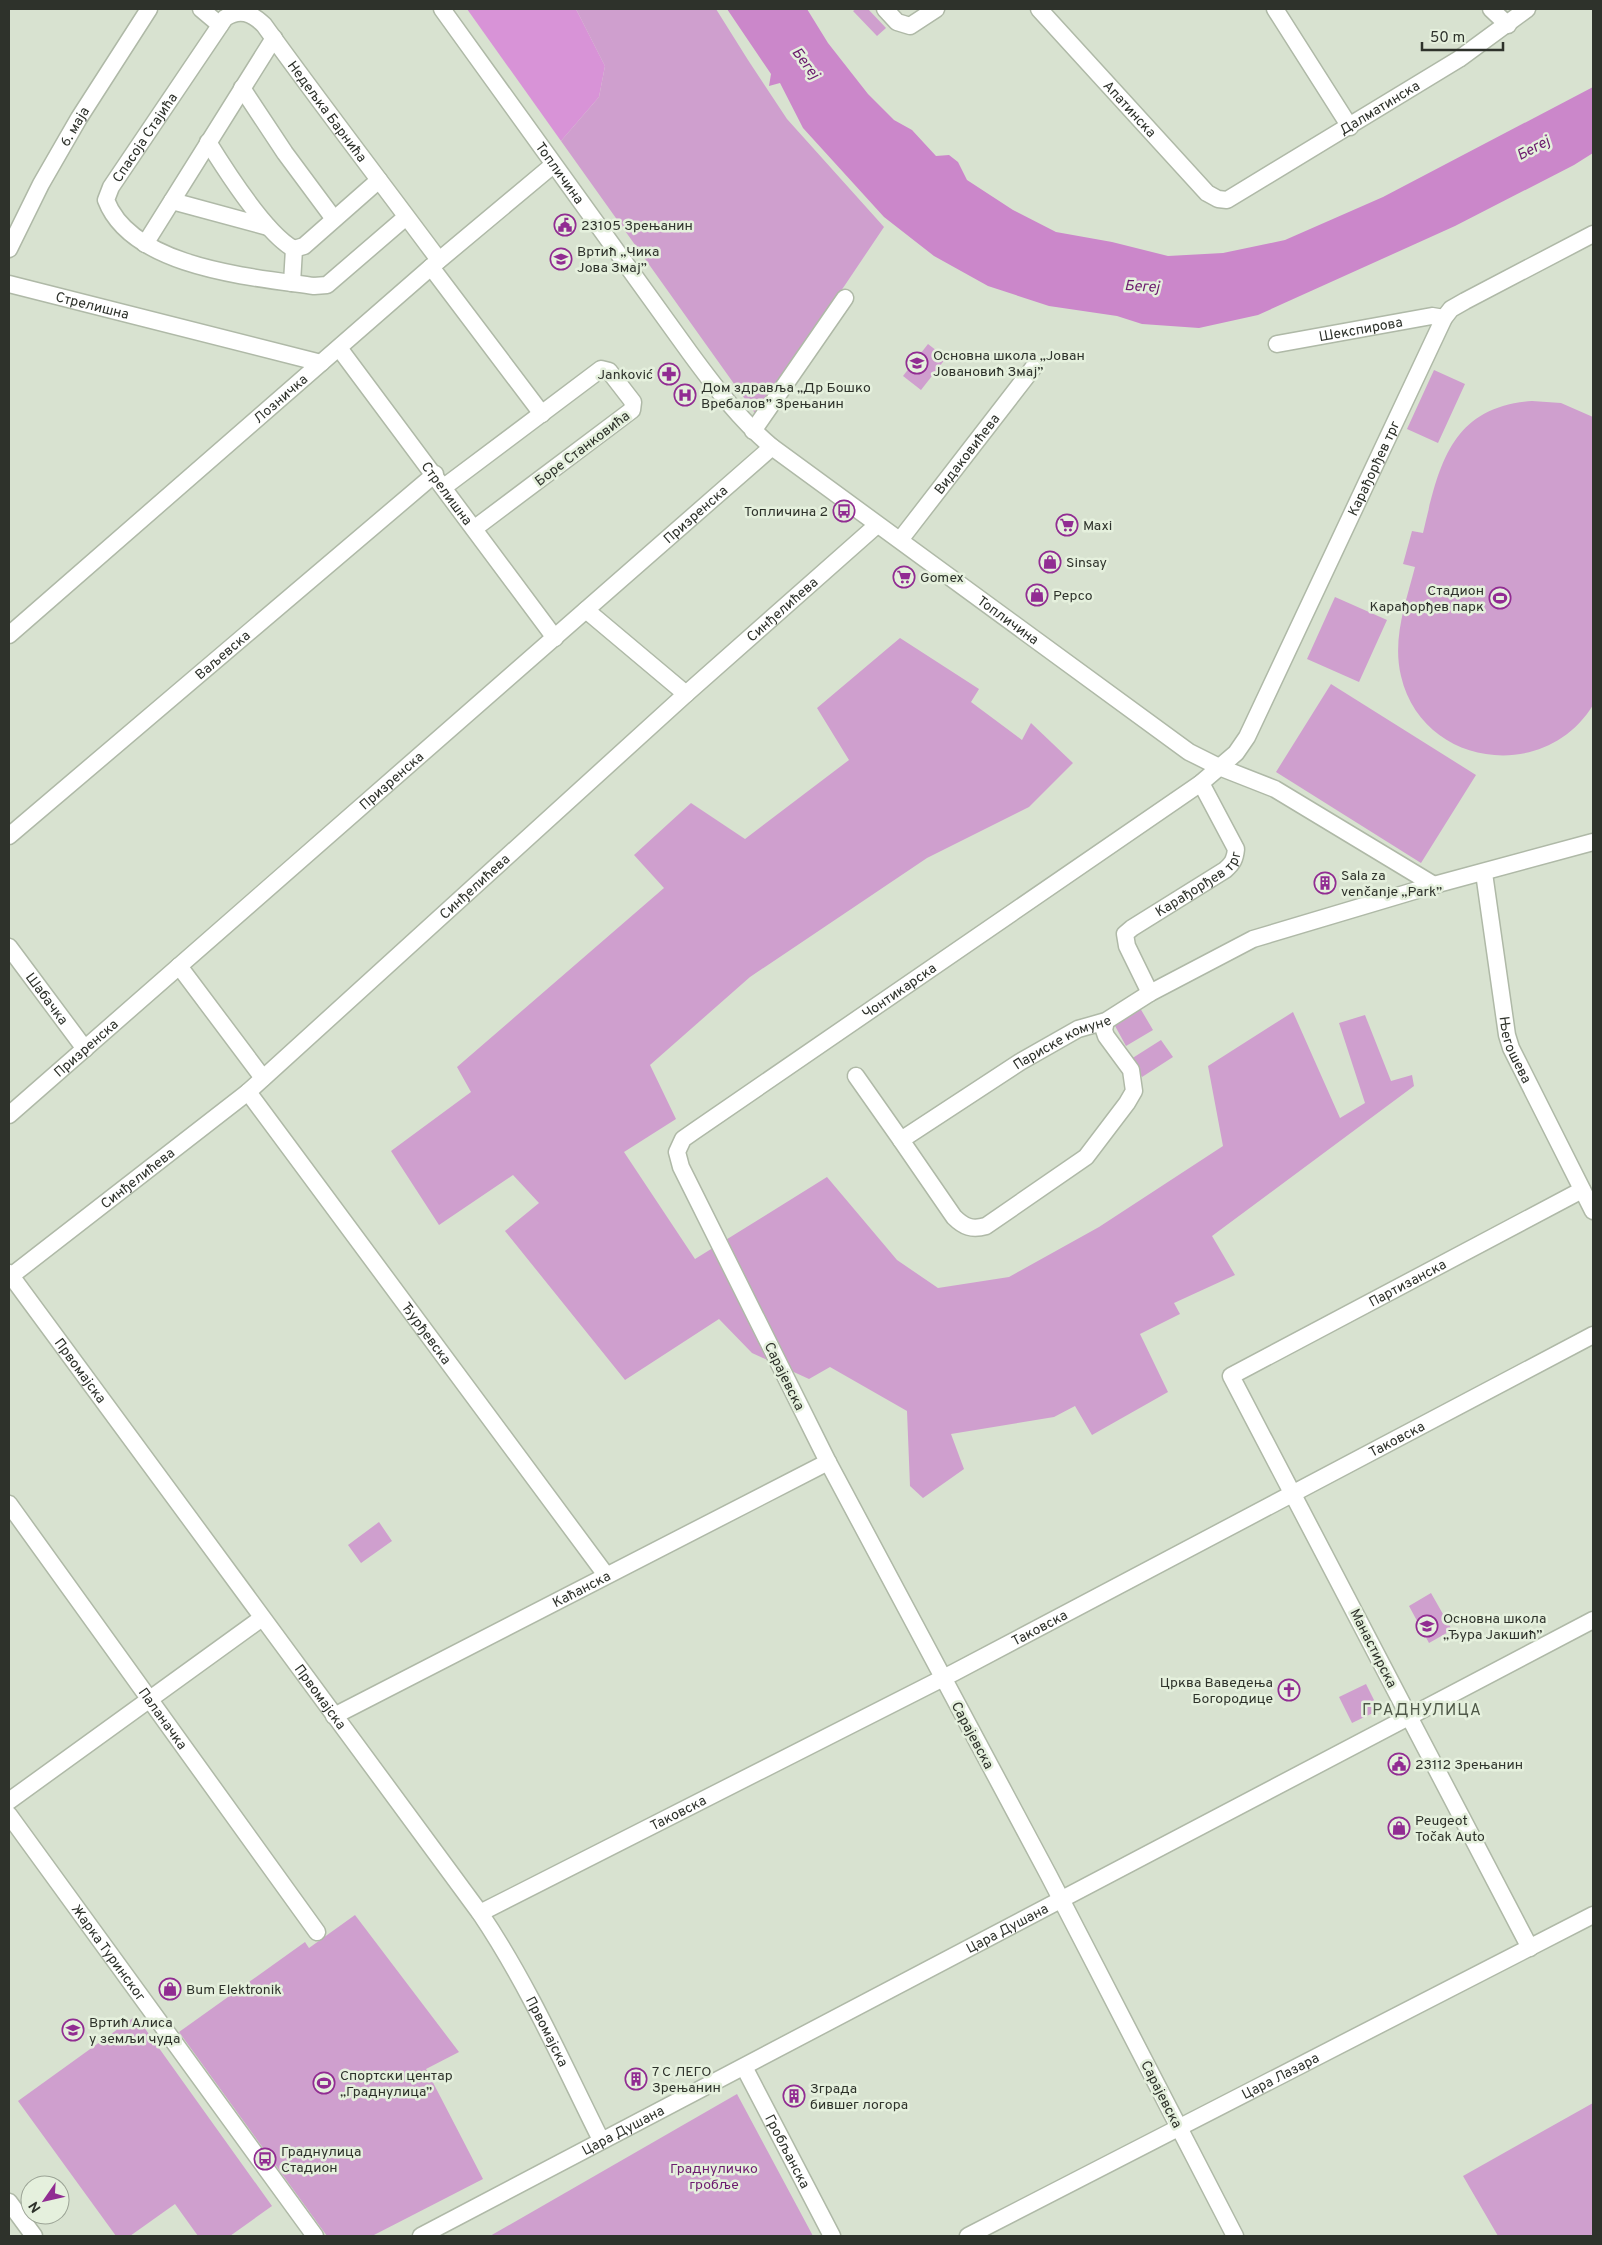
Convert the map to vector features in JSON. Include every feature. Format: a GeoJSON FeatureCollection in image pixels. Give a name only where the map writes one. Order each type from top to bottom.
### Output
{"type":"FeatureCollection","features":[{"type":"Feature","properties":{"kind":"street","name":"6. маја"},"geometry":{"type":"LineString","coordinates":[[9,250],[41,184],[79,118],[149,9]]}},
{"type":"Feature","properties":{"kind":"street"},"geometry":{"type":"LineString","coordinates":[[201,9],[220,25]]}},
{"type":"Feature","properties":{"kind":"street","name":"Топличина"},"geometry":{"type":"LineString","coordinates":[[442,9],[711,381],[753,431],[772,447],[1189,752],[1219,767]]}},
{"type":"Feature","properties":{"kind":"street"},"geometry":{"type":"LineString","coordinates":[[889,13],[900,24],[910,26],[936,9]]}},
{"type":"Feature","properties":{"kind":"street","name":"Апатинска"},"geometry":{"type":"LineString","coordinates":[[1039,9],[1208,193],[1218,199],[1227,200]]}},
{"type":"Feature","properties":{"kind":"street"},"geometry":{"type":"LineString","coordinates":[[1275,9],[1350,127]]}},
{"type":"Feature","properties":{"kind":"street"},"geometry":{"type":"LineString","coordinates":[[1491,9],[1508,24]]}},
{"type":"Feature","properties":{"kind":"street","name":"Далматинска"},"geometry":{"type":"LineString","coordinates":[[1227,200],[1460,59],[1527,9]]}},
{"type":"Feature","properties":{"kind":"street","name":"Недељка Барнића"},"geometry":{"type":"LineString","coordinates":[[220,25],[228,16],[243,12],[249,13],[264,25],[406,216],[435,263]]}},
{"type":"Feature","properties":{"kind":"street","name":"Спасоја Стајића"},"geometry":{"type":"LineString","coordinates":[[220,25],[108,193],[106,200],[120,224],[145,244],[173,258],[228,272],[314,286],[327,285],[406,216]]}},
{"type":"Feature","properties":{"kind":"street"},"geometry":{"type":"LineString","coordinates":[[145,244],[274,38]]}},
{"type":"Feature","properties":{"kind":"street"},"geometry":{"type":"LineString","coordinates":[[242,88],[285,153],[334,219]]}},
{"type":"Feature","properties":{"kind":"street"},"geometry":{"type":"LineString","coordinates":[[208,142],[268,226],[288,246],[294,249],[304,246],[378,180]]}},
{"type":"Feature","properties":{"kind":"street","name":"Лозничка"},"geometry":{"type":"LineString","coordinates":[[9,635],[340,348],[435,263],[553,165]]}},
{"type":"Feature","properties":{"kind":"street"},"geometry":{"type":"LineString","coordinates":[[172,201],[268,226]]}},
{"type":"Feature","properties":{"kind":"street","name":"Карађорђев трг"},"geometry":{"type":"LineString","coordinates":[[1150,993],[1127,946],[1126,934],[1132,928],[1225,870],[1235,858],[1236,850],[1201,782],[1236,753],[1247,737],[1444,318],[1452,309],[1465,300],[1593,234]]}},
{"type":"Feature","properties":{"kind":"street"},"geometry":{"type":"LineString","coordinates":[[292,283],[294,249]]}},
{"type":"Feature","properties":{"kind":"street"},"geometry":{"type":"LineString","coordinates":[[435,263],[542,414]]}},
{"type":"Feature","properties":{"kind":"street","name":"Стрелишна"},"geometry":{"type":"LineString","coordinates":[[9,284],[321,363]]}},
{"type":"Feature","properties":{"kind":"street"},"geometry":{"type":"LineString","coordinates":[[753,431],[845,298]]}},
{"type":"Feature","properties":{"kind":"street","name":"Шекспирова"},"geometry":{"type":"LineString","coordinates":[[1278,344],[1432,316],[1444,318]]}},
{"type":"Feature","properties":{"kind":"street","name":"Стрелишна"},"geometry":{"type":"LineString","coordinates":[[340,348],[555,638]]}},
{"type":"Feature","properties":{"kind":"street","name":"Видаковићева"},"geometry":{"type":"LineString","coordinates":[[900,540],[1033,368]]}},
{"type":"Feature","properties":{"kind":"street","name":"Боре Станковића"},"geometry":{"type":"LineString","coordinates":[[444,487],[601,369],[609,371],[634,402],[632,410],[474,528]]}},
{"type":"Feature","properties":{"kind":"street","name":"Призренска"},"geometry":{"type":"LineString","coordinates":[[9,1115],[772,447]]}},
{"type":"Feature","properties":{"kind":"street","name":"Ваљевска"},"geometry":{"type":"LineString","coordinates":[[9,836],[435,474]]}},
{"type":"Feature","properties":{"kind":"street","name":"Синђелићева"},"geometry":{"type":"LineString","coordinates":[[10,1274],[248,1092],[686,694],[878,525]]}},
{"type":"Feature","properties":{"kind":"street"},"geometry":{"type":"LineString","coordinates":[[586,610],[686,694]]}},
{"type":"Feature","properties":{"kind":"street"},"geometry":{"type":"LineString","coordinates":[[1219,767],[1275,789],[1434,885]]}},
{"type":"Feature","properties":{"kind":"street","name":"Чонтикарска"},"geometry":{"type":"LineString","coordinates":[[714,1233],[678,1160],[678,1146],[683,1139],[1201,782]]}},
{"type":"Feature","properties":{"kind":"street"},"geometry":{"type":"LineString","coordinates":[[1106,1022],[1150,993],[1253,938],[1434,885],[1593,842]]}},
{"type":"Feature","properties":{"kind":"street","name":"Његошева"},"geometry":{"type":"LineString","coordinates":[[1484,873],[1507,1035],[1511,1048],[1593,1210]]}},
{"type":"Feature","properties":{"kind":"street","name":"Шабачка"},"geometry":{"type":"LineString","coordinates":[[9,947],[85,1049]]}},
{"type":"Feature","properties":{"kind":"street"},"geometry":{"type":"LineString","coordinates":[[178,966],[263,1078]]}},
{"type":"Feature","properties":{"kind":"street","name":"Париске комуне"},"geometry":{"type":"LineString","coordinates":[[856,1076],[954,1218],[970,1228],[978,1228],[986,1226],[1086,1157],[1127,1104],[1134,1091],[1131,1070],[1106,1036],[1104,1030],[1106,1022],[1078,1028],[1020,1062],[901,1140]]}},
{"type":"Feature","properties":{"kind":"street","name":"Ђурђевска"},"geometry":{"type":"LineString","coordinates":[[248,1092],[606,1575]]}},
{"type":"Feature","properties":{"kind":"street","name":"Партизанска"},"geometry":{"type":"LineString","coordinates":[[1231,1376],[1582,1190]]}},
{"type":"Feature","properties":{"kind":"street","name":"Сарајевска"},"geometry":{"type":"LineString","coordinates":[[714,1233],[828,1462],[1061,1900],[1235,2236]]}},
{"type":"Feature","properties":{"kind":"street","name":"Првомајска"},"geometry":{"type":"LineString","coordinates":[[10,1274],[496,1937],[539,2016],[601,2140]]}},
{"type":"Feature","properties":{"kind":"street","name":"Таковска"},"geometry":{"type":"LineString","coordinates":[[480,1914],[943,1679],[1294,1495],[1466,1401],[1593,1335]]}},
{"type":"Feature","properties":{"kind":"street","name":"Манастирска"},"geometry":{"type":"LineString","coordinates":[[1231,1376],[1530,1948]]}},
{"type":"Feature","properties":{"kind":"street","name":"Каћанска"},"geometry":{"type":"LineString","coordinates":[[334,1716],[828,1462]]}},
{"type":"Feature","properties":{"kind":"street","name":"Паланачка"},"geometry":{"type":"LineString","coordinates":[[9,1504],[317,1932]]}},
{"type":"Feature","properties":{"kind":"street"},"geometry":{"type":"LineString","coordinates":[[9,1801],[262,1618]]}},
{"type":"Feature","properties":{"kind":"street","name":"Цара Душана"},"geometry":{"type":"LineString","coordinates":[[421,2236],[1593,1620]]}},
{"type":"Feature","properties":{"kind":"street","name":"Жарка Туринског"},"geometry":{"type":"LineString","coordinates":[[9,1815],[315,2236]]}},
{"type":"Feature","properties":{"kind":"street","name":"Цара Лазара"},"geometry":{"type":"LineString","coordinates":[[968,2236],[1180,2129],[1593,1915]]}},
{"type":"Feature","properties":{"kind":"street","name":"Гробљанска"},"geometry":{"type":"LineString","coordinates":[[744,2067],[832,2236]]}},
{"type":"Feature","properties":{"kind":"street"},"geometry":{"type":"LineString","coordinates":[[9,2202],[34,2236]]}},
{"type":"Feature","properties":{"kind":"green space"},"geometry":{"type":"Polygon","coordinates":[[[576,9],[716,9],[787,119],[884,227],[757,416],[561,141],[599,97],[605,66],[576,9]]]}},
{"type":"Feature","properties":{"kind":"green space"},"geometry":{"type":"Polygon","coordinates":[[[856,9],[868,9],[886,28],[877,36],[853,11],[856,9]]]}},
{"type":"Feature","properties":{"kind":"green space"},"geometry":{"type":"Polygon","coordinates":[[[928,344],[946,358],[921,390],[903,376],[928,344]]]}},
{"type":"Feature","properties":{"kind":"green space"},"geometry":{"type":"Polygon","coordinates":[[[1434,370],[1465,384],[1438,443],[1407,429],[1434,370]]]}},
{"type":"Feature","properties":{"kind":"green space","name":"Стадион Карађорђев парк"},"geometry":{"type":"Polygon","coordinates":[[[1532,401],[1561,403],[1593,417],[1593,705],[1572,730],[1546,747],[1517,755],[1487,754],[1458,746],[1433,730],[1413,707],[1401,676],[1398,648],[1401,621],[1415,567],[1403,564],[1412,531],[1423,533],[1435,485],[1443,463],[1453,444],[1466,428],[1483,415],[1504,406],[1532,401]]]}},
{"type":"Feature","properties":{"kind":"green space"},"geometry":{"type":"Polygon","coordinates":[[[1335,597],[1387,620],[1359,682],[1307,659],[1335,597]]]}},
{"type":"Feature","properties":{"kind":"green space"},"geometry":{"type":"Polygon","coordinates":[[[900,638],[979,689],[971,702],[1022,740],[1031,723],[1073,763],[1029,807],[927,858],[750,977],[650,1065],[676,1119],[624,1152],[695,1259],[827,1177],[897,1260],[938,1288],[1009,1277],[1099,1227],[1223,1146],[1208,1066],[1293,1012],[1340,1118],[1365,1103],[1339,1023],[1365,1015],[1391,1081],[1412,1075],[1414,1086],[1212,1236],[1235,1275],[1174,1303],[1180,1314],[1140,1334],[1168,1392],[1092,1435],[1075,1406],[1054,1417],[951,1434],[964,1469],[923,1498],[910,1486],[907,1411],[830,1367],[809,1379],[752,1353],[719,1319],[625,1380],[505,1231],[539,1203],[513,1175],[439,1225],[391,1151],[471,1092],[457,1067],[664,888],[634,855],[691,803],[745,839],[849,760],[817,708],[900,638]]]}},
{"type":"Feature","properties":{"kind":"green space"},"geometry":{"type":"Polygon","coordinates":[[[1331,684],[1476,775],[1421,863],[1276,772],[1331,684]]]}},
{"type":"Feature","properties":{"kind":"green space"},"geometry":{"type":"Polygon","coordinates":[[[1140,1008],[1153,1030],[1126,1046],[1114,1024],[1140,1008]]]}},
{"type":"Feature","properties":{"kind":"green space"},"geometry":{"type":"Polygon","coordinates":[[[1161,1040],[1173,1057],[1142,1077],[1131,1059],[1161,1040]]]}},
{"type":"Feature","properties":{"kind":"green space"},"geometry":{"type":"Polygon","coordinates":[[[379,1522],[392,1541],[361,1563],[348,1545],[379,1522]]]}},
{"type":"Feature","properties":{"kind":"green space"},"geometry":{"type":"Polygon","coordinates":[[[1431,1593],[1452,1630],[1429,1643],[1409,1606],[1431,1593]]]}},
{"type":"Feature","properties":{"kind":"green space"},"geometry":{"type":"Polygon","coordinates":[[[1366,1684],[1379,1710],[1352,1723],[1339,1697],[1366,1684]]]}},
{"type":"Feature","properties":{"kind":"green space","name":"Спортски центар „Граднулица”"},"geometry":{"type":"Polygon","coordinates":[[[355,1915],[459,2052],[426,2069],[483,2179],[372,2236],[327,2236],[179,2032],[305,1942],[309,1948],[355,1915]]]}},
{"type":"Feature","properties":{"kind":"green space"},"geometry":{"type":"Polygon","coordinates":[[[136,2016],[272,2206],[230,2236],[198,2236],[175,2204],[130,2236],[116,2236],[18,2101],[136,2016]]]}},
{"type":"Feature","properties":{"kind":"green space","name":"Граднуличко гробље"},"geometry":{"type":"Polygon","coordinates":[[[737,2094],[813,2236],[490,2236],[737,2094]]]}},
{"type":"Feature","properties":{"kind":"green space"},"geometry":{"type":"Polygon","coordinates":[[[1593,2103],[1593,2236],[1498,2236],[1463,2176],[1593,2103]]]}},
{"type":"Feature","properties":{"kind":"shaded area"},"geometry":{"type":"Polygon","coordinates":[[[467,9],[576,9],[605,66],[599,97],[561,141],[467,9]]]}},
{"type":"Feature","properties":{"kind":"water","name":"Бегеј"},"geometry":{"type":"Polygon","coordinates":[[[727,9],[807,9],[828,43],[868,94],[894,120],[912,130],[936,156],[949,155],[958,162],[967,180],[1013,210],[1056,232],[1112,242],[1168,256],[1223,253],[1285,240],[1383,197],[1593,87],[1593,153],[1574,165],[1455,226],[1258,315],[1199,328],[1142,324],[1117,316],[1049,306],[988,286],[934,256],[884,217],[803,128],[780,83],[769,86],[771,74],[727,9]]]}},
{"type":"Feature","properties":{"kind":"place","name":"23105 Зрењанин"},"geometry":{"type":"Point","coordinates":[565,225]}},
{"type":"Feature","properties":{"kind":"place","name":"Вртић „Чика Јова Змај”"},"geometry":{"type":"Point","coordinates":[561,259]}},
{"type":"Feature","properties":{"kind":"place","name":"Основна школа „Јован Јовановић Змај”"},"geometry":{"type":"Point","coordinates":[917,363]}},
{"type":"Feature","properties":{"kind":"place","name":"Janković"},"geometry":{"type":"Point","coordinates":[669,374]}},
{"type":"Feature","properties":{"kind":"place","name":"Дом здравља „Др Бошко Вребалов” Зрењанин"},"geometry":{"type":"Point","coordinates":[685,395]}},
{"type":"Feature","properties":{"kind":"place","name":"Топличина 2"},"geometry":{"type":"Point","coordinates":[844,511]}},
{"type":"Feature","properties":{"kind":"place","name":"Maxi"},"geometry":{"type":"Point","coordinates":[1067,525]}},
{"type":"Feature","properties":{"kind":"place","name":"Sinsay"},"geometry":{"type":"Point","coordinates":[1050,562]}},
{"type":"Feature","properties":{"kind":"place","name":"Gomex"},"geometry":{"type":"Point","coordinates":[904,577]}},
{"type":"Feature","properties":{"kind":"place","name":"Pepco"},"geometry":{"type":"Point","coordinates":[1037,595]}},
{"type":"Feature","properties":{"kind":"place","name":"Стадион Карађорђев парк"},"geometry":{"type":"Point","coordinates":[1500,598]}},
{"type":"Feature","properties":{"kind":"place","name":"Sala za venčanje „Park”"},"geometry":{"type":"Point","coordinates":[1325,883]}},
{"type":"Feature","properties":{"kind":"place","name":"Основна школа „Ђура Јакшић”"},"geometry":{"type":"Point","coordinates":[1427,1626]}},
{"type":"Feature","properties":{"kind":"place","name":"Црква Ваведења Богородице"},"geometry":{"type":"Point","coordinates":[1289,1690]}},
{"type":"Feature","properties":{"kind":"place","name":"23112 Зрењанин"},"geometry":{"type":"Point","coordinates":[1399,1764]}},
{"type":"Feature","properties":{"kind":"place","name":"Peugeot Točak Auto"},"geometry":{"type":"Point","coordinates":[1399,1828]}},
{"type":"Feature","properties":{"kind":"place","name":"Bum Elektronik"},"geometry":{"type":"Point","coordinates":[170,1989]}},
{"type":"Feature","properties":{"kind":"place","name":"Вртић Алиса у земљи чуда"},"geometry":{"type":"Point","coordinates":[73,2030]}},
{"type":"Feature","properties":{"kind":"place","name":"7 С ЛЕГО Зрењанин"},"geometry":{"type":"Point","coordinates":[636,2079]}},
{"type":"Feature","properties":{"kind":"place","name":"Спортски центар „Граднулица”"},"geometry":{"type":"Point","coordinates":[324,2083]}},
{"type":"Feature","properties":{"kind":"place","name":"Зграда бившег логора"},"geometry":{"type":"Point","coordinates":[794,2096]}},
{"type":"Feature","properties":{"kind":"place","name":"Граднулица Стадион"},"geometry":{"type":"Point","coordinates":[265,2159]}},
{"type":"Feature","properties":{"kind":"district","name":"ГРАДНУЛИЦА"},"geometry":{"type":"Point","coordinates":[1422,1709]}}]}
